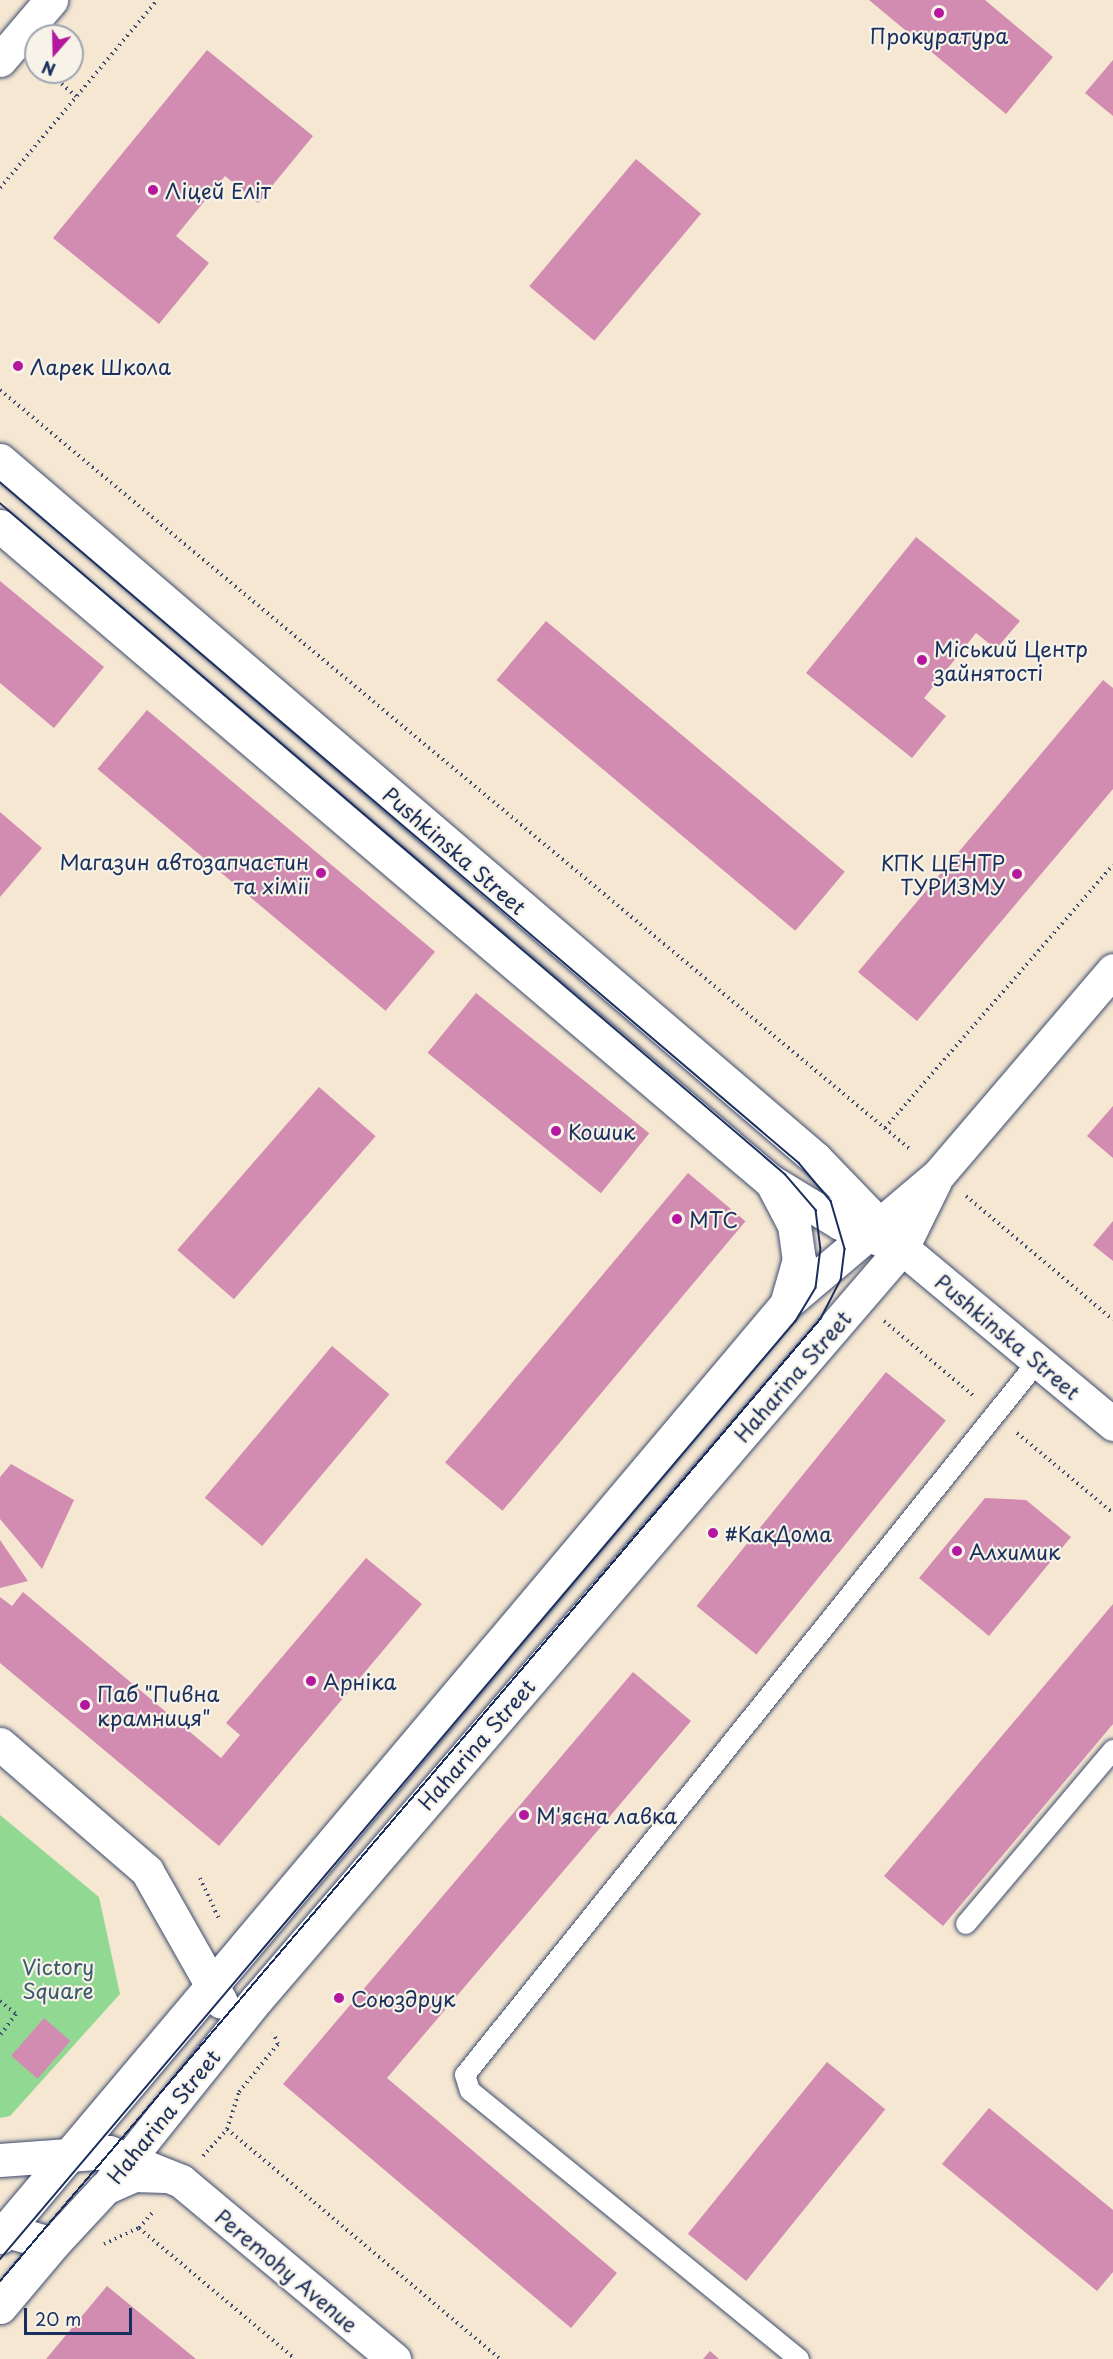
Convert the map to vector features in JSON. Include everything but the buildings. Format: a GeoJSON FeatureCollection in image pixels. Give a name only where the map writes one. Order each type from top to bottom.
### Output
{"type":"FeatureCollection","features":[{"type":"Feature","properties":{"kind":"street"},"geometry":{"type":"LineString","coordinates":[[0,60],[51,0]]}},
{"type":"Feature","properties":{"kind":"street","name":"Pushkinska Street"},"geometry":{"type":"LineString","coordinates":[[0,460],[816,1159],[871,1227]]}},
{"type":"Feature","properties":{"kind":"street","name":"Pushkinska Street"},"geometry":{"type":"LineString","coordinates":[[0,526],[769,1180],[871,1227],[902,1248],[1113,1424]]}},
{"type":"Feature","properties":{"kind":"street","name":"Haharina Street"},"geometry":{"type":"LineString","coordinates":[[2,2232],[787,1303],[871,1227],[939,1173],[1113,970]]}},
{"type":"Feature","properties":{"kind":"street","name":"Haharina Street"},"geometry":{"type":"LineString","coordinates":[[0,2307],[53,2244],[105,2188],[234,2028],[902,1248],[939,1173]]}},
{"type":"Feature","properties":{"kind":"street"},"geometry":{"type":"LineString","coordinates":[[769,1180],[785,1199],[799,1259],[787,1303]]}},
{"type":"Feature","properties":{"kind":"street"},"geometry":{"type":"LineString","coordinates":[[0,1744],[147,1871],[213,1984],[234,2028]]}},
{"type":"Feature","properties":{"kind":"street","name":"Peremohy Avenue"},"geometry":{"type":"LineString","coordinates":[[0,2160],[70,2153],[129,2158],[181,2181],[394,2359]]}},
{"type":"Feature","properties":{"kind":"street"},"geometry":{"type":"LineString","coordinates":[[105,2188],[134,2175],[181,2181]]}},
{"type":"Feature","properties":{"kind":"street"},"geometry":{"type":"LineString","coordinates":[[2,2232],[53,2244]]}},
{"type":"Feature","properties":{"kind":"lane"},"geometry":{"type":"LineString","coordinates":[[799,2359],[470,2091],[465,2075],[1038,1361]]}},
{"type":"Feature","properties":{"kind":"lane"},"geometry":{"type":"LineString","coordinates":[[966,1924],[1113,1750]]}},
{"type":"Feature","properties":{"kind":"path"},"geometry":{"type":"LineString","coordinates":[[0,188],[157,0]]}},
{"type":"Feature","properties":{"kind":"path"},"geometry":{"type":"LineString","coordinates":[[62,84],[76,96]]}},
{"type":"Feature","properties":{"kind":"path"},"geometry":{"type":"LineString","coordinates":[[0,390],[1113,1320]]}},
{"type":"Feature","properties":{"kind":"path"},"geometry":{"type":"LineString","coordinates":[[885,1128],[1113,865]]}},
{"type":"Feature","properties":{"kind":"path"},"geometry":{"type":"LineString","coordinates":[[0,2001],[16,2014],[0,2035]]}},
{"type":"Feature","properties":{"kind":"path"},"geometry":{"type":"LineString","coordinates":[[278,2044],[239,2092],[227,2129],[139,2229],[295,2359]]}},
{"type":"Feature","properties":{"kind":"path"},"geometry":{"type":"LineString","coordinates":[[227,2129],[500,2359]]}},
{"type":"Feature","properties":{"kind":"green space","name":"Victory Square"},"geometry":{"type":"Polygon","coordinates":[[[0,1815],[99,1897],[120,1994],[10,2116],[0,2118],[0,1815]]]}},
{"type":"Feature","properties":{"kind":"tram line"},"geometry":{"type":"LineString","coordinates":[[0,482],[799,1163],[831,1201],[845,1249],[841,1280],[821,1319],[0,2282]]}},
{"type":"Feature","properties":{"kind":"tram line"},"geometry":{"type":"LineString","coordinates":[[0,503],[785,1174],[816,1210],[821,1248],[816,1288],[796,1321],[0,2260]]}},
{"type":"Feature","properties":{"kind":"place","name":"Прокуратура"},"geometry":{"type":"Point","coordinates":[939,13]}},
{"type":"Feature","properties":{"kind":"place","name":"Ліцей Еліт"},"geometry":{"type":"Point","coordinates":[153,190]}},
{"type":"Feature","properties":{"kind":"place","name":"Ларек Школа"},"geometry":{"type":"Point","coordinates":[18,366]}},
{"type":"Feature","properties":{"kind":"place","name":"Міський Центр зайнятості"},"geometry":{"type":"Point","coordinates":[922,660]}},
{"type":"Feature","properties":{"kind":"place","name":"Магазин автозапчастин та хімії"},"geometry":{"type":"Point","coordinates":[321,873]}},
{"type":"Feature","properties":{"kind":"place","name":"КПК ЦЕНТР ТУРИЗМУ"},"geometry":{"type":"Point","coordinates":[1017,874]}},
{"type":"Feature","properties":{"kind":"place","name":"Кошик"},"geometry":{"type":"Point","coordinates":[556,1131]}},
{"type":"Feature","properties":{"kind":"place","name":"МТС"},"geometry":{"type":"Point","coordinates":[677,1219]}},
{"type":"Feature","properties":{"kind":"place","name":"#КакДома"},"geometry":{"type":"Point","coordinates":[713,1533]}},
{"type":"Feature","properties":{"kind":"place","name":"Алхимик"},"geometry":{"type":"Point","coordinates":[957,1551]}},
{"type":"Feature","properties":{"kind":"place","name":"Арніка"},"geometry":{"type":"Point","coordinates":[311,1681]}},
{"type":"Feature","properties":{"kind":"place","name":"Паб \"Пивна крамниця\""},"geometry":{"type":"Point","coordinates":[85,1705]}},
{"type":"Feature","properties":{"kind":"place","name":"М'ясна лавка"},"geometry":{"type":"Point","coordinates":[524,1815]}},
{"type":"Feature","properties":{"kind":"place","name":"Союздрук"},"geometry":{"type":"Point","coordinates":[339,1998]}}]}
